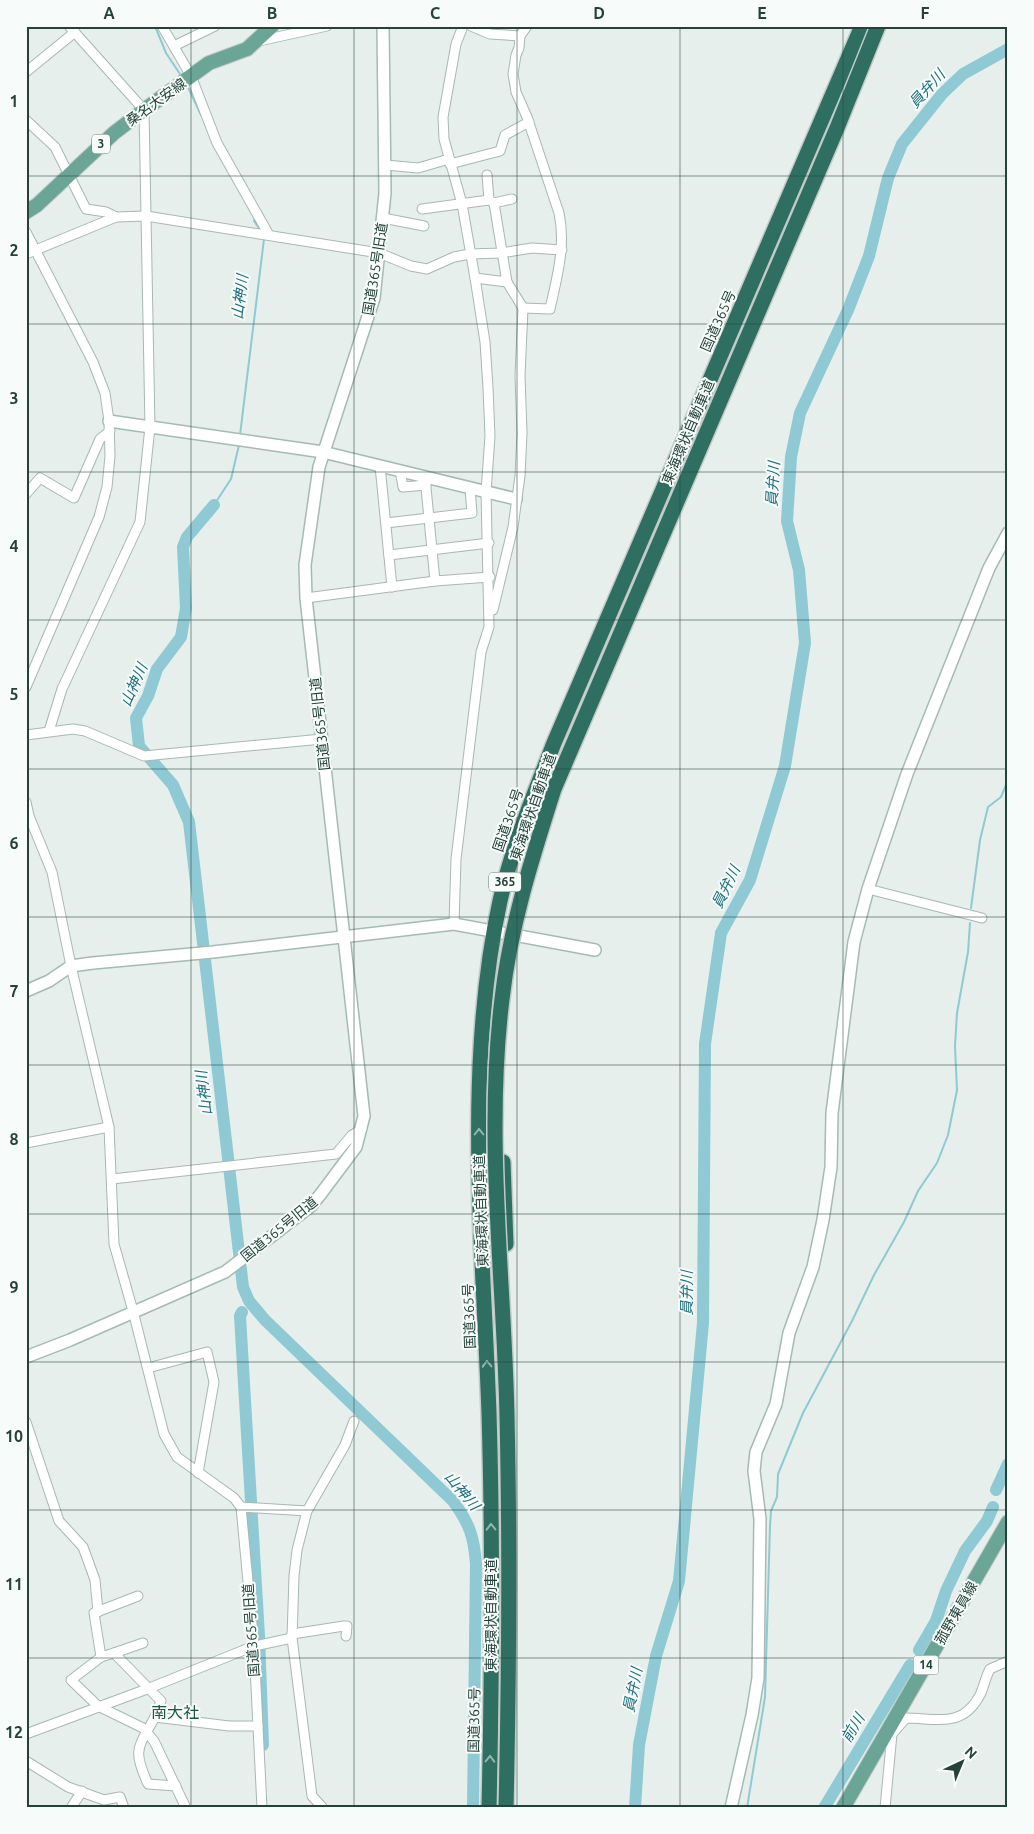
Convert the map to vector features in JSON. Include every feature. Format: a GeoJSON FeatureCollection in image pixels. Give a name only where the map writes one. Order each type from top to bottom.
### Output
{"type":"FeatureCollection","features":[{"type":"Feature","properties":{"kind":"highway","name":"国道365号"},"geometry":{"type":"LineString","coordinates":[[489,1808],[491,1515],[479,1136],[484,1007],[494,930],[514,850],[554,743],[862,26]]}},
{"type":"Feature","properties":{"kind":"highway","name":"東海環状自動車道"},"geometry":{"type":"LineString","coordinates":[[506,1808],[507,1415],[495,1112],[498,1045],[509,952],[532,858],[557,781],[837,128],[878,26]]}},
{"type":"Feature","properties":{"kind":"highway","name":"365"},"geometry":{"type":"LineString","coordinates":[[513,1808],[514,1473],[502,1084],[508,1001],[519,935],[543,841],[577,750],[885,26]]}},
{"type":"Feature","properties":{"kind":"main road","name":"桑名大安線"},"geometry":{"type":"LineString","coordinates":[[26,212],[114,133],[144,110],[209,63],[248,49],[272,26]]}},
{"type":"Feature","properties":{"kind":"main road","name":"菰野東員線"},"geometry":{"type":"LineString","coordinates":[[843,1808],[889,1732],[1008,1522]]}},
{"type":"Feature","properties":{"kind":"street"},"geometry":{"type":"LineString","coordinates":[[162,26],[174,46],[217,143],[269,236]]}},
{"type":"Feature","properties":{"kind":"street"},"geometry":{"type":"LineString","coordinates":[[174,46],[215,26]]}},
{"type":"Feature","properties":{"kind":"street"},"geometry":{"type":"LineString","coordinates":[[258,41],[271,40],[327,26]]}},
{"type":"Feature","properties":{"kind":"street","name":"国道365号旧道"},"geometry":{"type":"LineString","coordinates":[[26,1357],[70,1340],[225,1272],[303,1212],[330,1184],[356,1147],[362,1129],[364,1116],[306,598],[305,565],[312,506],[323,452],[370,314],[379,252],[386,165],[383,26]]}},
{"type":"Feature","properties":{"kind":"street"},"geometry":{"type":"LineString","coordinates":[[463,26],[456,44],[443,117],[444,139],[461,202],[485,342],[490,417],[486,492],[490,577],[489,627]]}},
{"type":"Feature","properties":{"kind":"street"},"geometry":{"type":"LineString","coordinates":[[471,26],[490,34],[520,36]]}},
{"type":"Feature","properties":{"kind":"street"},"geometry":{"type":"LineString","coordinates":[[523,308],[550,309],[562,250],[563,229],[529,122],[516,92],[513,74],[520,36],[527,26]]}},
{"type":"Feature","properties":{"kind":"street"},"geometry":{"type":"LineString","coordinates":[[26,72],[72,29],[144,110],[150,427],[140,522],[62,689],[49,731]]}},
{"type":"Feature","properties":{"kind":"street"},"geometry":{"type":"LineString","coordinates":[[26,120],[55,147],[67,175],[86,208],[106,212],[116,217]]}},
{"type":"Feature","properties":{"kind":"street"},"geometry":{"type":"LineString","coordinates":[[386,165],[418,168],[500,151],[504,135],[529,122]]}},
{"type":"Feature","properties":{"kind":"street"},"geometry":{"type":"LineString","coordinates":[[454,924],[459,840],[482,652],[513,527],[521,459],[520,376],[523,308],[508,282],[504,252],[487,175]]}},
{"type":"Feature","properties":{"kind":"street"},"geometry":{"type":"LineString","coordinates":[[422,209],[461,202],[512,199]]}},
{"type":"Feature","properties":{"kind":"street"},"geometry":{"type":"LineString","coordinates":[[26,254],[116,217],[146,216],[379,252],[412,266],[427,269],[454,257],[470,254],[532,248],[562,250]]}},
{"type":"Feature","properties":{"kind":"street"},"geometry":{"type":"LineString","coordinates":[[383,218],[424,226]]}},
{"type":"Feature","properties":{"kind":"street"},"geometry":{"type":"LineString","coordinates":[[26,232],[93,362],[105,393],[110,426],[107,487],[100,517],[26,687]]}},
{"type":"Feature","properties":{"kind":"street"},"geometry":{"type":"LineString","coordinates":[[475,278],[508,282]]}},
{"type":"Feature","properties":{"kind":"street"},"geometry":{"type":"LineString","coordinates":[[110,426],[150,427],[323,452],[400,471],[426,481],[470,488],[516,499]]}},
{"type":"Feature","properties":{"kind":"street"},"geometry":{"type":"LineString","coordinates":[[26,494],[40,478],[74,498],[100,439],[110,426]]}},
{"type":"Feature","properties":{"kind":"street"},"geometry":{"type":"LineString","coordinates":[[380,466],[392,587]]}},
{"type":"Feature","properties":{"kind":"street"},"geometry":{"type":"LineString","coordinates":[[426,481],[435,580]]}},
{"type":"Feature","properties":{"kind":"street"},"geometry":{"type":"LineString","coordinates":[[386,523],[472,513],[470,488]]}},
{"type":"Feature","properties":{"kind":"street"},"geometry":{"type":"LineString","coordinates":[[731,1808],[752,1715],[758,1678],[760,1519],[754,1471],[756,1452],[776,1404],[789,1333],[813,1267],[823,1220],[830,1168],[832,1112],[844,1002],[854,942],[868,889],[906,774],[989,568],[1008,533]]}},
{"type":"Feature","properties":{"kind":"street"},"geometry":{"type":"LineString","coordinates":[[389,555],[489,543]]}},
{"type":"Feature","properties":{"kind":"street"},"geometry":{"type":"LineString","coordinates":[[306,598],[435,580],[490,577]]}},
{"type":"Feature","properties":{"kind":"street"},"geometry":{"type":"LineString","coordinates":[[26,735],[73,729],[85,731],[144,756],[322,739]]}},
{"type":"Feature","properties":{"kind":"street"},"geometry":{"type":"LineString","coordinates":[[26,802],[29,816],[52,872],[71,966],[109,1127],[114,1244],[167,1442],[177,1457],[247,1507],[307,1511]]}},
{"type":"Feature","properties":{"kind":"street"},"geometry":{"type":"LineString","coordinates":[[868,889],[982,918]]}},
{"type":"Feature","properties":{"kind":"street"},"geometry":{"type":"LineString","coordinates":[[26,991],[49,981],[71,966],[213,952],[454,924],[595,950]]}},
{"type":"Feature","properties":{"kind":"street"},"geometry":{"type":"LineString","coordinates":[[26,1143],[109,1127]]}},
{"type":"Feature","properties":{"kind":"street"},"geometry":{"type":"LineString","coordinates":[[112,1179],[336,1154],[352,1135],[362,1129]]}},
{"type":"Feature","properties":{"kind":"street"},"geometry":{"type":"LineString","coordinates":[[148,1368],[207,1352],[214,1382],[198,1473]]}},
{"type":"Feature","properties":{"kind":"street"},"geometry":{"type":"LineString","coordinates":[[322,1808],[312,1796],[292,1636],[297,1550],[307,1511],[345,1445],[354,1421]]}},
{"type":"Feature","properties":{"kind":"street"},"geometry":{"type":"LineString","coordinates":[[26,1422],[59,1521],[83,1548],[94,1580],[98,1612]]}},
{"type":"Feature","properties":{"kind":"street","name":"国道365号旧道"},"geometry":{"type":"LineString","coordinates":[[247,1507],[258,1645],[258,1726],[262,1808]]}},
{"type":"Feature","properties":{"kind":"street"},"geometry":{"type":"LineString","coordinates":[[101,1657],[94,1613],[138,1596]]}},
{"type":"Feature","properties":{"kind":"street"},"geometry":{"type":"LineString","coordinates":[[26,1734],[258,1645],[344,1626],[347,1626],[346,1636]]}},
{"type":"Feature","properties":{"kind":"street"},"geometry":{"type":"LineString","coordinates":[[143,1643],[101,1657],[72,1680],[98,1706],[143,1728],[147,1732],[154,1741],[186,1808]]}},
{"type":"Feature","properties":{"kind":"street"},"geometry":{"type":"LineString","coordinates":[[114,1654],[161,1701],[138,1750],[138,1762],[148,1784],[176,1786]]}},
{"type":"Feature","properties":{"kind":"street"},"geometry":{"type":"LineString","coordinates":[[885,1808],[889,1732],[906,1718],[952,1720],[962,1715],[979,1697],[990,1669],[1008,1662]]}},
{"type":"Feature","properties":{"kind":"street"},"geometry":{"type":"LineString","coordinates":[[155,1717],[229,1726],[258,1726]]}},
{"type":"Feature","properties":{"kind":"street"},"geometry":{"type":"LineString","coordinates":[[26,1761],[68,1787],[104,1800],[120,1797],[124,1808]]}},
{"type":"Feature","properties":{"kind":"street"},"geometry":{"type":"LineString","coordinates":[[71,1808],[82,1791]]}},
{"type":"Feature","properties":{"kind":"waterway","name":"山神川"},"geometry":{"type":"LineString","coordinates":[[155,26],[166,53],[182,77]]}},
{"type":"Feature","properties":{"kind":"waterway","name":"員弁川"},"geometry":{"type":"LineString","coordinates":[[635,1808],[639,1745],[656,1656],[679,1581],[703,1323],[705,1044],[721,933],[750,880],[785,766],[805,643],[799,570],[787,521],[791,457],[800,413],[848,310],[869,256],[888,178],[902,144],[942,94],[963,74],[1008,49]]}},
{"type":"Feature","properties":{"kind":"waterway","name":"山神川"},"geometry":{"type":"LineString","coordinates":[[187,85],[201,115]]}},
{"type":"Feature","properties":{"kind":"waterway","name":"山神川"},"geometry":{"type":"LineString","coordinates":[[255,218],[254,221],[261,231]]}},
{"type":"Feature","properties":{"kind":"waterway","name":"山神川"},"geometry":{"type":"LineString","coordinates":[[240,435],[264,239]]}},
{"type":"Feature","properties":{"kind":"waterway","name":"山神川"},"geometry":{"type":"LineString","coordinates":[[214,505],[231,479],[239,445]]}},
{"type":"Feature","properties":{"kind":"waterway","name":"山神川"},"geometry":{"type":"LineString","coordinates":[[214,505],[187,537],[183,547],[186,608],[181,637],[157,669],[148,696],[136,718],[139,746],[173,785],[189,822],[243,1287],[249,1301],[265,1320],[453,1501],[467,1523],[474,1545],[476,1564],[473,1808]]}},
{"type":"Feature","properties":{"kind":"waterway"},"geometry":{"type":"LineString","coordinates":[[971,908],[980,840],[988,807],[1001,797],[1008,780]]}},
{"type":"Feature","properties":{"kind":"waterway"},"geometry":{"type":"LineString","coordinates":[[747,1808],[765,1697],[770,1526],[771,1511],[777,1497],[778,1474],[803,1413],[874,1275],[904,1222],[918,1191],[937,1163],[948,1135],[957,1090],[955,1046],[957,1013],[968,952],[970,923]]}},
{"type":"Feature","properties":{"kind":"waterway","name":"山神川"},"geometry":{"type":"LineString","coordinates":[[242,1312],[240,1316],[259,1636],[263,1745]]}},
{"type":"Feature","properties":{"kind":"waterway","name":"前川"},"geometry":{"type":"LineString","coordinates":[[996,1490],[1008,1464]]}},
{"type":"Feature","properties":{"kind":"waterway","name":"前川"},"geometry":{"type":"LineString","coordinates":[[919,1650],[936,1621],[946,1591],[965,1551],[987,1521],[993,1507]]}},
{"type":"Feature","properties":{"kind":"waterway","name":"前川"},"geometry":{"type":"LineString","coordinates":[[824,1808],[910,1665]]}},
{"type":"Feature","properties":{"kind":"district","name":"南大社"},"geometry":{"type":"Point","coordinates":[175,1712]}}]}
